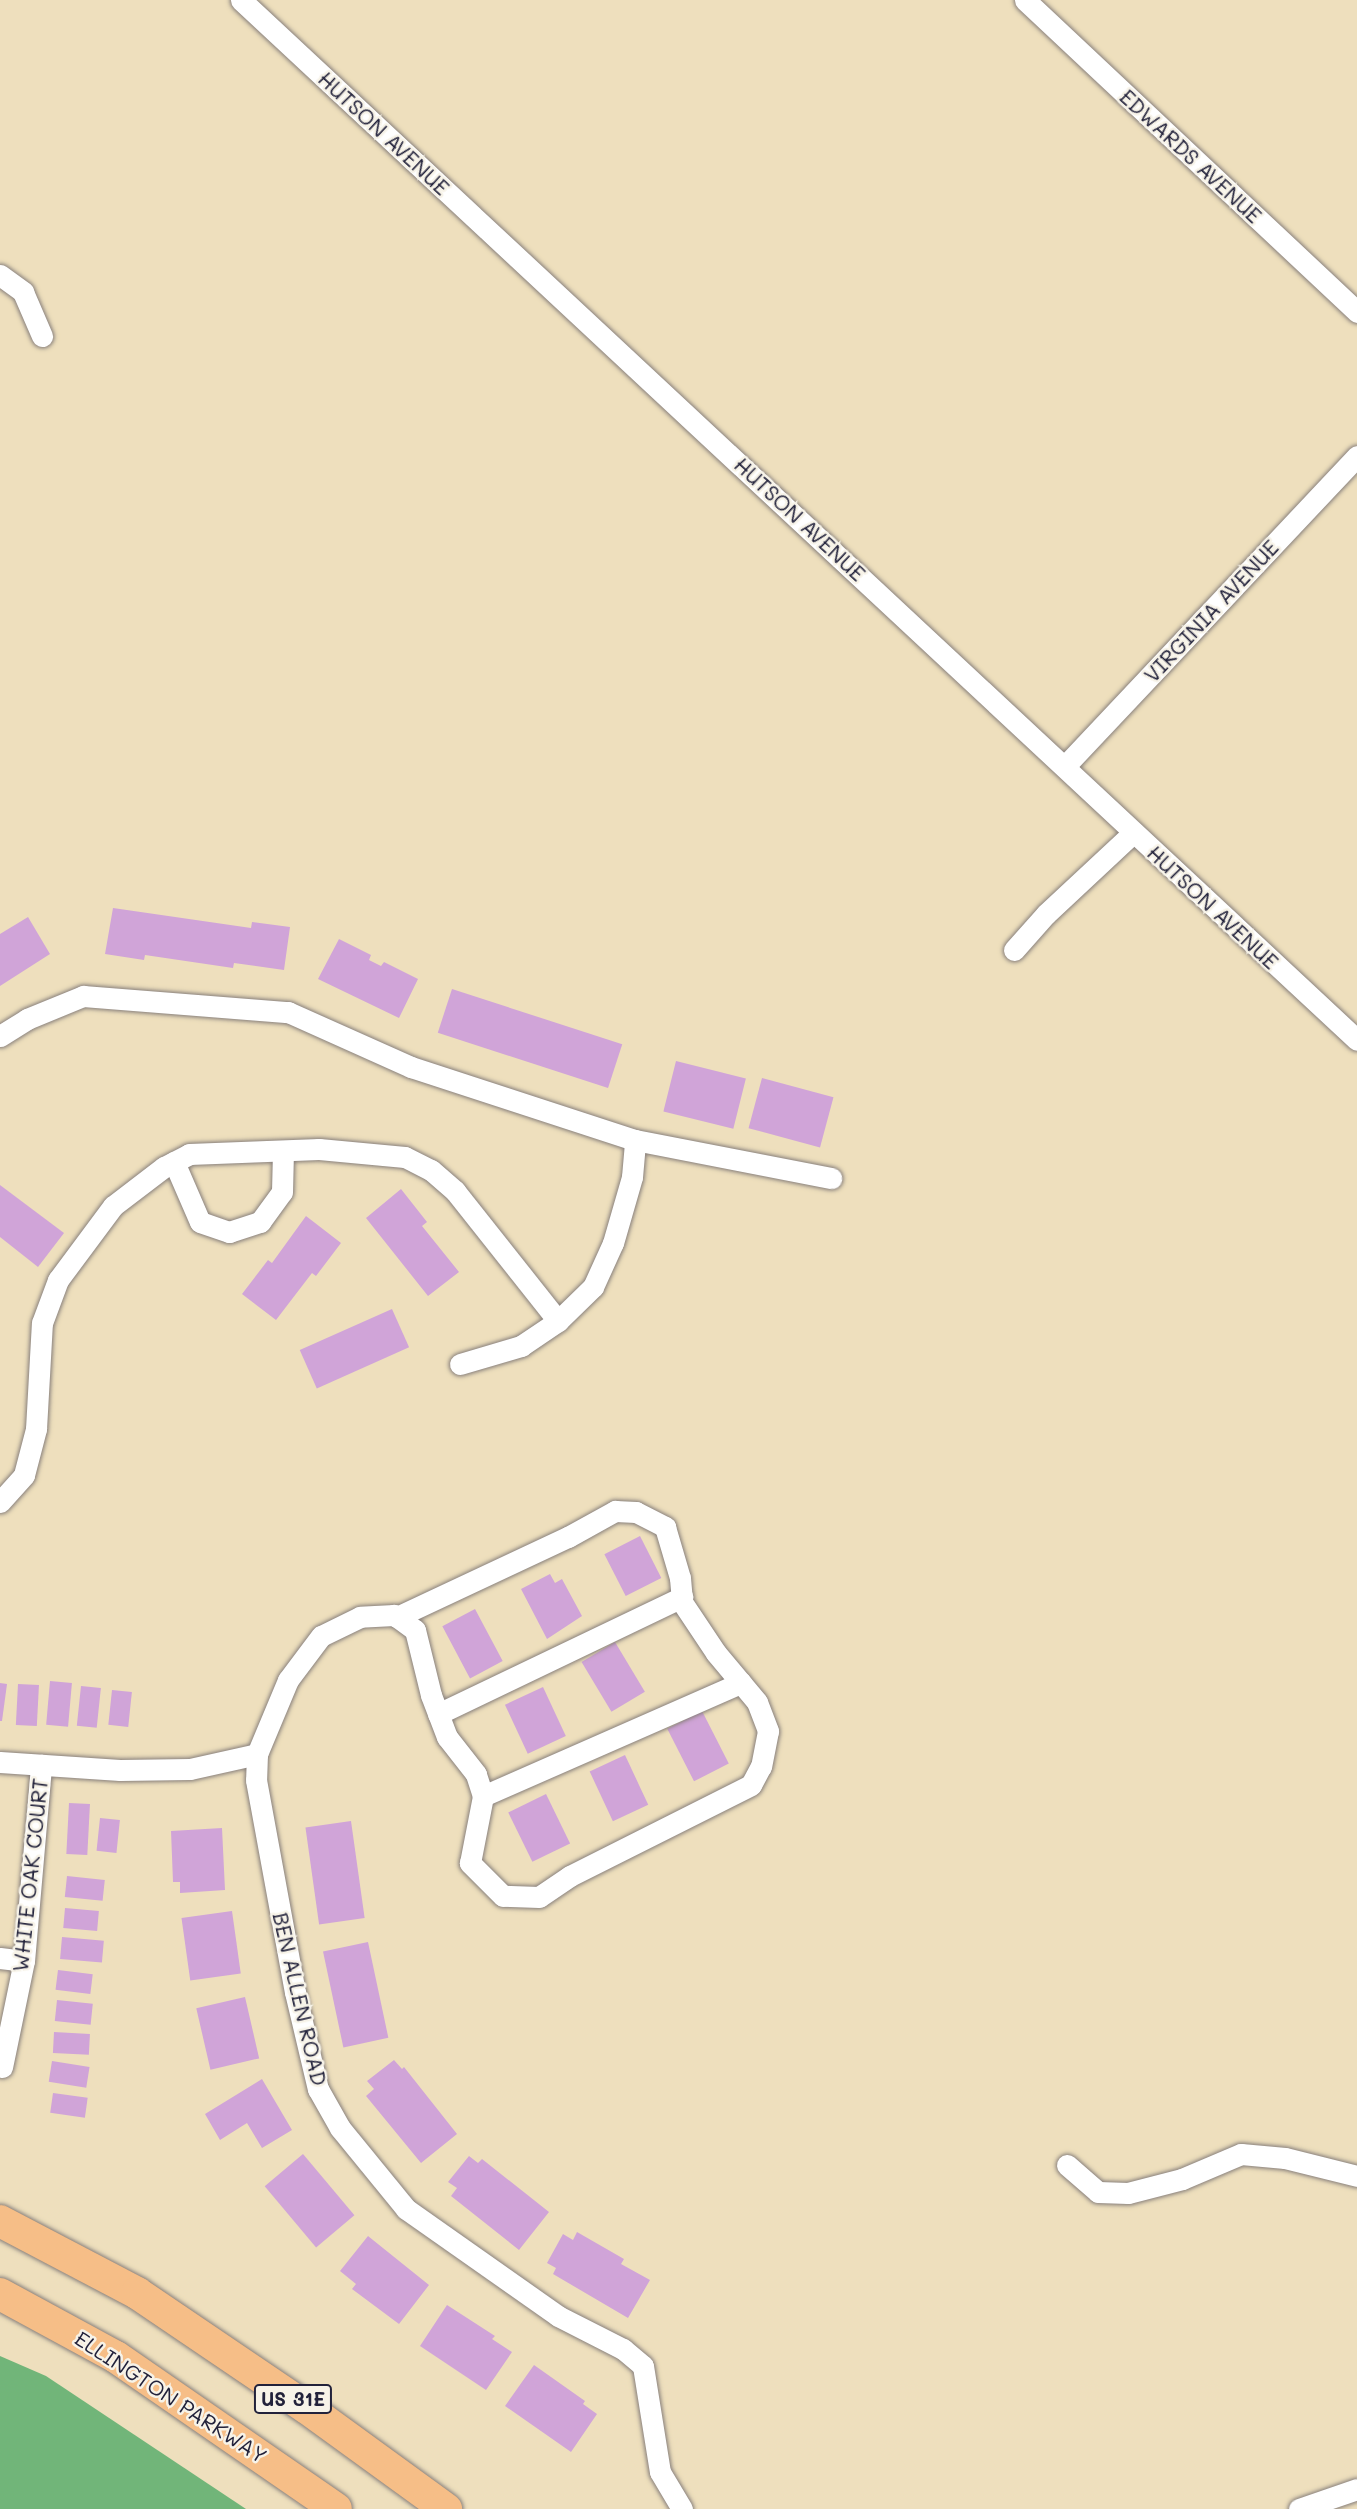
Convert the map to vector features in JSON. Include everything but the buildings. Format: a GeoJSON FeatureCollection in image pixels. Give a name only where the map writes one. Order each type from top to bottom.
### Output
{"type":"FeatureCollection","features":[{"type":"Feature","properties":{"kind":"highway","name":"US 31E"},"geometry":{"type":"LineString","coordinates":[[0,2221],[137,2293],[307,2408],[446,2509]]}},
{"type":"Feature","properties":{"kind":"highway","name":"ELLINGTON PARKWAY"},"geometry":{"type":"LineString","coordinates":[[0,2294],[116,2357],[336,2509]]}},
{"type":"Feature","properties":{"kind":"street","name":"HUTSON AVENUE"},"geometry":{"type":"LineString","coordinates":[[241,0],[1065,765],[1357,1041]]}},
{"type":"Feature","properties":{"kind":"street","name":"EDWARDS AVENUE"},"geometry":{"type":"LineString","coordinates":[[1026,0],[1357,312]]}},
{"type":"Feature","properties":{"kind":"street"},"geometry":{"type":"LineString","coordinates":[[0,275],[23,292],[42,336]]}},
{"type":"Feature","properties":{"kind":"street","name":"VIRGINIA AVENUE"},"geometry":{"type":"LineString","coordinates":[[1065,765],[1357,456]]}},
{"type":"Feature","properties":{"kind":"street"},"geometry":{"type":"LineString","coordinates":[[1014,950],[1046,914],[1134,832]]}},
{"type":"Feature","properties":{"kind":"street"},"geometry":{"type":"LineString","coordinates":[[0,1036],[27,1019],[83,996],[288,1012],[411,1067],[635,1140],[831,1178]]}},
{"type":"Feature","properties":{"kind":"street"},"geometry":{"type":"LineString","coordinates":[[460,1364],[521,1346],[558,1321],[593,1287],[603,1271],[632,1177],[635,1140]]}},
{"type":"Feature","properties":{"kind":"street"},"geometry":{"type":"LineString","coordinates":[[0,1502],[24,1475],[36,1429],[42,1323],[58,1280],[113,1206],[189,1154],[319,1149],[405,1157],[431,1170],[455,1191],[558,1321]]}},
{"type":"Feature","properties":{"kind":"street"},"geometry":{"type":"LineString","coordinates":[[174,1162],[200,1222],[229,1232],[260,1222],[282,1192],[283,1151]]}},
{"type":"Feature","properties":{"kind":"street"},"geometry":{"type":"LineString","coordinates":[[615,1511],[636,1512],[664,1527],[680,1578],[682,1597],[682,1602],[716,1653],[757,1702],[768,1731],[761,1766],[751,1785],[570,1876],[539,1897],[502,1896],[470,1863],[483,1796],[477,1774],[447,1737],[415,1630],[397,1617],[568,1537],[615,1511]]}},
{"type":"Feature","properties":{"kind":"street"},"geometry":{"type":"LineString","coordinates":[[438,1714],[682,1597]]}},
{"type":"Feature","properties":{"kind":"street","name":"BEN ALLEN ROAD"},"geometry":{"type":"LineString","coordinates":[[397,1617],[360,1617],[321,1636],[288,1680],[257,1754],[256,1780],[295,1992],[318,2089],[340,2128],[406,2209],[558,2316],[623,2349],[643,2366],[660,2472],[682,2509]]}},
{"type":"Feature","properties":{"kind":"street"},"geometry":{"type":"LineString","coordinates":[[483,1796],[741,1683]]}},
{"type":"Feature","properties":{"kind":"street"},"geometry":{"type":"LineString","coordinates":[[0,1762],[120,1770],[190,1769],[257,1754]]}},
{"type":"Feature","properties":{"kind":"street","name":"WHITE OAK COURT"},"geometry":{"type":"LineString","coordinates":[[2,2067],[23,1961],[41,1766]]}},
{"type":"Feature","properties":{"kind":"street"},"geometry":{"type":"LineString","coordinates":[[0,1958],[23,1961]]}},
{"type":"Feature","properties":{"kind":"street"},"geometry":{"type":"LineString","coordinates":[[1067,2165],[1098,2192],[1128,2193],[1182,2179],[1241,2154],[1285,2158],[1357,2176]]}},
{"type":"Feature","properties":{"kind":"street"},"geometry":{"type":"LineString","coordinates":[[1299,2509],[1357,2489]]}},
{"type":"Feature","properties":{"kind":"green space"},"geometry":{"type":"Polygon","coordinates":[[[0,2356],[46,2376],[246,2509],[0,2509],[0,2356]]]}}]}
